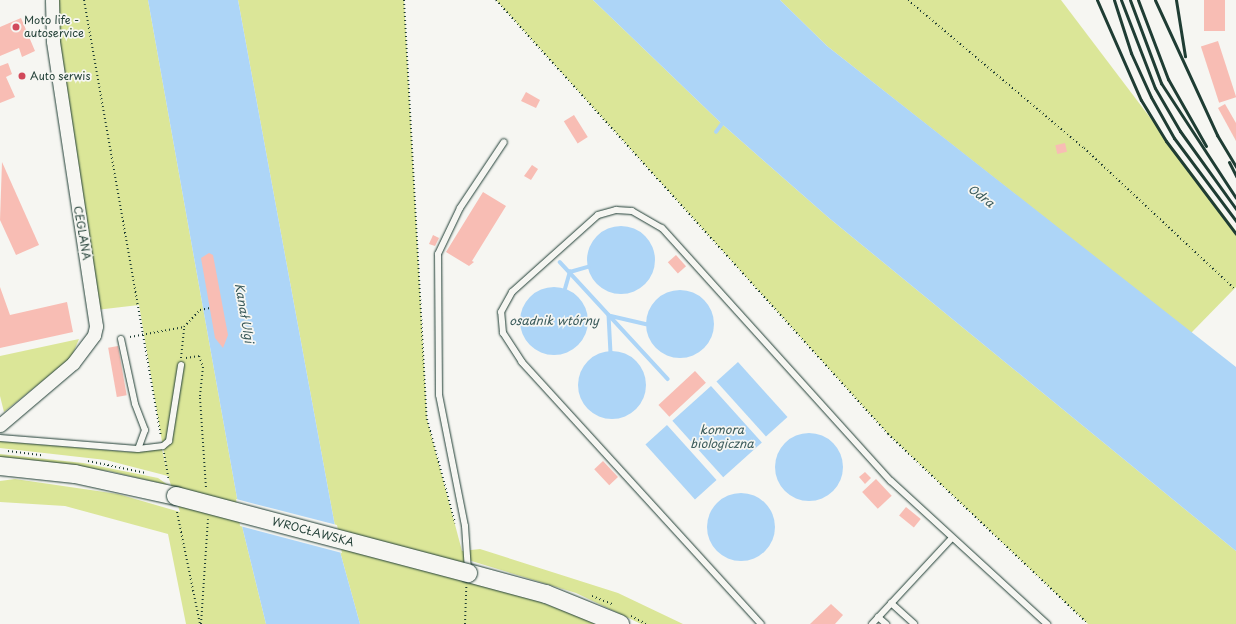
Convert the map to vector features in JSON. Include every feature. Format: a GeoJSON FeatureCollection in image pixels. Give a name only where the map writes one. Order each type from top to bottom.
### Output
{"type":"FeatureCollection","features":[{"type":"Feature","properties":{"kind":"main road","name":"WROCŁAWSKA"},"geometry":{"type":"LineString","coordinates":[[0,466],[74,474],[174,496],[468,576],[546,594],[620,624]]}},
{"type":"Feature","properties":{"kind":"street","name":"CEGLANA"},"geometry":{"type":"LineString","coordinates":[[0,425],[73,363],[94,335],[96,326],[54,48],[49,3]]}},
{"type":"Feature","properties":{"kind":"lane"},"geometry":{"type":"LineString","coordinates":[[468,576],[465,526],[439,395],[437,272],[442,244],[504,142]]}},
{"type":"Feature","properties":{"kind":"lane"},"geometry":{"type":"LineString","coordinates":[[761,624],[522,362],[503,333],[501,312],[512,292],[598,215],[616,210],[632,211],[662,228],[891,482],[1047,624]]}},
{"type":"Feature","properties":{"kind":"lane"},"geometry":{"type":"LineString","coordinates":[[121,339],[135,404],[145,430],[138,450]]}},
{"type":"Feature","properties":{"kind":"lane"},"geometry":{"type":"LineString","coordinates":[[0,438],[138,450],[163,446],[169,441],[180,365]]}},
{"type":"Feature","properties":{"kind":"lane"},"geometry":{"type":"LineString","coordinates":[[872,624],[952,538]]}},
{"type":"Feature","properties":{"kind":"lane"},"geometry":{"type":"LineString","coordinates":[[891,603],[914,624]]}},
{"type":"Feature","properties":{"kind":"lane"},"geometry":{"type":"LineString","coordinates":[[878,617],[886,624]]}},
{"type":"Feature","properties":{"kind":"path"},"geometry":{"type":"LineString","coordinates":[[84,0],[163,446],[201,624]]}},
{"type":"Feature","properties":{"kind":"path"},"geometry":{"type":"LineString","coordinates":[[404,0],[427,419],[456,529]]}},
{"type":"Feature","properties":{"kind":"path"},"geometry":{"type":"LineString","coordinates":[[496,0],[888,434],[1088,624]]}},
{"type":"Feature","properties":{"kind":"path"},"geometry":{"type":"LineString","coordinates":[[908,0],[1078,143],[1236,290]]}},
{"type":"Feature","properties":{"kind":"path"},"geometry":{"type":"LineString","coordinates":[[180,365],[184,327],[199,310],[210,308]]}},
{"type":"Feature","properties":{"kind":"path"},"geometry":{"type":"LineString","coordinates":[[121,339],[184,327]]}},
{"type":"Feature","properties":{"kind":"path"},"geometry":{"type":"LineString","coordinates":[[180,365],[192,355],[199,356],[203,367],[200,398],[207,496]]}},
{"type":"Feature","properties":{"kind":"path"},"geometry":{"type":"LineString","coordinates":[[201,624],[208,517]]}},
{"type":"Feature","properties":{"kind":"path"},"geometry":{"type":"LineString","coordinates":[[465,624],[468,576]]}},
{"type":"Feature","properties":{"kind":"green space"},"geometry":{"type":"Polygon","coordinates":[[[52,0],[148,0],[242,526],[266,624],[186,624],[168,534],[65,506],[0,502],[0,481],[15,479],[118,494],[180,512],[168,476],[106,460],[0,448],[0,441],[129,452],[162,449],[167,471],[139,305],[96,310],[52,0]]]}},
{"type":"Feature","properties":{"kind":"green space"},"geometry":{"type":"Polygon","coordinates":[[[238,0],[404,0],[427,419],[462,551],[480,549],[618,593],[683,624],[641,624],[576,593],[465,559],[468,580],[530,598],[599,624],[360,624],[339,548],[238,0]]]}},
{"type":"Feature","properties":{"kind":"green space"},"geometry":{"type":"Polygon","coordinates":[[[496,0],[593,0],[722,124],[829,218],[1236,551],[1236,624],[1088,624],[888,434],[496,0]]]}},
{"type":"Feature","properties":{"kind":"green space"},"geometry":{"type":"Polygon","coordinates":[[[780,0],[1061,0],[1236,231],[1236,287],[1191,333],[827,46],[780,0]]]}},
{"type":"Feature","properties":{"kind":"green space"},"geometry":{"type":"Polygon","coordinates":[[[79,339],[71,358],[4,412],[0,396],[0,356],[79,339]]]}},
{"type":"Feature","properties":{"kind":"green space"},"geometry":{"type":"Polygon","coordinates":[[[0,454],[83,463],[158,478],[168,485],[109,471],[0,458],[0,454]]]}},
{"type":"Feature","properties":{"kind":"water","name":"Kanał Ulgi"},"geometry":{"type":"Polygon","coordinates":[[[148,0],[238,0],[339,548],[360,624],[266,624],[242,526],[148,0]]]}},
{"type":"Feature","properties":{"kind":"water","name":"Odra"},"geometry":{"type":"Polygon","coordinates":[[[593,0],[780,0],[827,46],[1236,367],[1236,551],[829,218],[722,124],[593,0]]]}},
{"type":"Feature","properties":{"kind":"water","name":"osadnik wtórny"},"geometry":{"type":"Polygon","coordinates":[[[621,226],[634,229],[645,236],[652,247],[655,260],[652,273],[645,284],[634,291],[621,294],[608,291],[597,284],[590,273],[587,260],[590,247],[597,236],[608,229],[621,226]]]}},
{"type":"Feature","properties":{"kind":"water","name":"osadnik wtórny"},"geometry":{"type":"Polygon","coordinates":[[[554,287],[567,290],[578,297],[585,308],[588,321],[585,334],[578,345],[567,352],[554,355],[541,352],[530,345],[523,334],[520,321],[523,308],[530,297],[541,290],[554,287]]]}},
{"type":"Feature","properties":{"kind":"water"},"geometry":{"type":"Polygon","coordinates":[[[680,290],[693,293],[704,300],[711,311],[714,324],[711,337],[704,348],[693,355],[680,358],[667,355],[656,348],[649,337],[646,324],[649,311],[656,300],[667,293],[680,290]]]}},
{"type":"Feature","properties":{"kind":"water","name":"osadnik wtórny"},"geometry":{"type":"Polygon","coordinates":[[[612,351],[625,354],[636,361],[643,372],[646,385],[643,398],[636,409],[625,416],[612,419],[599,416],[588,409],[581,398],[578,385],[581,372],[588,361],[599,354],[612,351]]]}},
{"type":"Feature","properties":{"kind":"water","name":"komora biologiczna"},"geometry":{"type":"Polygon","coordinates":[[[738,362],[788,417],[766,436],[716,381],[738,362]]]}},
{"type":"Feature","properties":{"kind":"water","name":"komora biologiczna"},"geometry":{"type":"Polygon","coordinates":[[[711,386],[762,442],[723,477],[672,421],[711,386]]]}},
{"type":"Feature","properties":{"kind":"water","name":"komora biologiczna"},"geometry":{"type":"Polygon","coordinates":[[[667,425],[717,480],[695,499],[645,444],[667,425]]]}},
{"type":"Feature","properties":{"kind":"water"},"geometry":{"type":"Polygon","coordinates":[[[809,433],[822,436],[833,443],[840,454],[843,467],[840,480],[833,491],[822,498],[809,501],[796,498],[785,491],[778,480],[775,467],[778,454],[785,443],[796,436],[809,433]]]}},
{"type":"Feature","properties":{"kind":"water"},"geometry":{"type":"Polygon","coordinates":[[[741,493],[754,496],[765,503],[772,514],[775,527],[772,540],[765,551],[754,558],[741,561],[728,558],[717,551],[710,540],[707,527],[710,514],[717,503],[728,496],[741,493]]]}},
{"type":"Feature","properties":{"kind":"pier"},"geometry":{"type":"Polygon","coordinates":[[[236,499],[337,525],[342,553],[240,526],[236,499]]]}},
{"type":"Feature","properties":{"kind":"building"},"geometry":{"type":"Polygon","coordinates":[[[1204,0],[1225,0],[1225,31],[1204,31],[1204,0]]]}},
{"type":"Feature","properties":{"kind":"building"},"geometry":{"type":"Polygon","coordinates":[[[21,18],[35,51],[22,57],[19,48],[0,56],[0,27],[21,18]]]}},
{"type":"Feature","properties":{"kind":"building"},"geometry":{"type":"Polygon","coordinates":[[[1218,41],[1236,96],[1219,103],[1201,47],[1218,41]]]}},
{"type":"Feature","properties":{"kind":"building"},"geometry":{"type":"Polygon","coordinates":[[[8,63],[12,74],[6,77],[15,97],[0,103],[0,66],[8,63]]]}},
{"type":"Feature","properties":{"kind":"building"},"geometry":{"type":"Polygon","coordinates":[[[526,92],[540,100],[536,108],[521,101],[526,92]]]}},
{"type":"Feature","properties":{"kind":"building"},"geometry":{"type":"Polygon","coordinates":[[[1225,104],[1236,123],[1236,141],[1218,108],[1225,104]]]}},
{"type":"Feature","properties":{"kind":"building"},"geometry":{"type":"Polygon","coordinates":[[[574,115],[588,137],[578,143],[564,121],[574,115]]]}},
{"type":"Feature","properties":{"kind":"building"},"geometry":{"type":"Polygon","coordinates":[[[1065,143],[1067,152],[1057,154],[1055,145],[1065,143]]]}},
{"type":"Feature","properties":{"kind":"building"},"geometry":{"type":"Polygon","coordinates":[[[2,162],[39,245],[16,255],[0,220],[2,162]]]}},
{"type":"Feature","properties":{"kind":"building"},"geometry":{"type":"Polygon","coordinates":[[[532,165],[538,169],[531,180],[524,176],[532,165]]]}},
{"type":"Feature","properties":{"kind":"building"},"geometry":{"type":"Polygon","coordinates":[[[483,192],[506,206],[472,261],[474,262],[469,266],[446,252],[483,192]]]}},
{"type":"Feature","properties":{"kind":"building"},"geometry":{"type":"Polygon","coordinates":[[[433,235],[439,238],[435,246],[429,244],[433,235]]]}},
{"type":"Feature","properties":{"kind":"building"},"geometry":{"type":"Polygon","coordinates":[[[209,253],[213,255],[228,335],[223,348],[215,338],[201,258],[209,253]]]}},
{"type":"Feature","properties":{"kind":"building"},"geometry":{"type":"Polygon","coordinates":[[[676,255],[686,266],[678,274],[668,262],[676,255]]]}},
{"type":"Feature","properties":{"kind":"building"},"geometry":{"type":"Polygon","coordinates":[[[0,287],[10,315],[67,302],[73,332],[0,348],[0,287]]]}},
{"type":"Feature","properties":{"kind":"building"},"geometry":{"type":"Polygon","coordinates":[[[118,346],[127,395],[117,397],[108,348],[118,346]]]}},
{"type":"Feature","properties":{"kind":"building"},"geometry":{"type":"Polygon","coordinates":[[[695,371],[706,383],[669,417],[658,405],[695,371]]]}},
{"type":"Feature","properties":{"kind":"building"},"geometry":{"type":"Polygon","coordinates":[[[603,461],[618,477],[609,485],[594,469],[603,461]]]}},
{"type":"Feature","properties":{"kind":"building"},"geometry":{"type":"Polygon","coordinates":[[[865,472],[871,478],[865,484],[859,477],[865,472]]]}},
{"type":"Feature","properties":{"kind":"building"},"geometry":{"type":"Polygon","coordinates":[[[876,479],[892,496],[878,509],[862,492],[876,479]]]}},
{"type":"Feature","properties":{"kind":"building"},"geometry":{"type":"Polygon","coordinates":[[[906,507],[921,519],[914,528],[899,516],[906,507]]]}},
{"type":"Feature","properties":{"kind":"building"},"geometry":{"type":"Polygon","coordinates":[[[831,604],[843,615],[835,624],[810,624],[831,604]]]}},
{"type":"Feature","properties":{"kind":"waterway"},"geometry":{"type":"LineString","coordinates":[[716,132],[722,124]]}},
{"type":"Feature","properties":{"kind":"waterway"},"geometry":{"type":"LineString","coordinates":[[560,262],[668,379]]}},
{"type":"Feature","properties":{"kind":"waterway"},"geometry":{"type":"LineString","coordinates":[[565,289],[570,272],[588,267]]}},
{"type":"Feature","properties":{"kind":"waterway"},"geometry":{"type":"LineString","coordinates":[[609,315],[611,352]]}},
{"type":"Feature","properties":{"kind":"waterway"},"geometry":{"type":"LineString","coordinates":[[611,316],[646,324]]}},
{"type":"Feature","properties":{"kind":"railway"},"geometry":{"type":"LineString","coordinates":[[1097,0],[1141,100],[1166,141],[1236,234]]}},
{"type":"Feature","properties":{"kind":"railway"},"geometry":{"type":"LineString","coordinates":[[1114,0],[1131,53],[1151,97],[1174,138],[1236,221]]}},
{"type":"Feature","properties":{"kind":"railway"},"geometry":{"type":"LineString","coordinates":[[1121,0],[1155,88],[1180,131],[1236,209]]}},
{"type":"Feature","properties":{"kind":"railway"},"geometry":{"type":"LineString","coordinates":[[1130,0],[1161,83],[1236,198]]}},
{"type":"Feature","properties":{"kind":"railway"},"geometry":{"type":"LineString","coordinates":[[1138,0],[1168,79],[1206,146]]}},
{"type":"Feature","properties":{"kind":"railway"},"geometry":{"type":"LineString","coordinates":[[1155,0],[1217,135],[1236,167]]}},
{"type":"Feature","properties":{"kind":"railway"},"geometry":{"type":"LineString","coordinates":[[1176,0],[1185,56]]}},
{"type":"Feature","properties":{"kind":"railway"},"geometry":{"type":"LineString","coordinates":[[1229,162],[1236,176]]}},
{"type":"Feature","properties":{"kind":"place","name":"Moto life - autoservice"},"geometry":{"type":"Point","coordinates":[16,27]}},
{"type":"Feature","properties":{"kind":"place","name":"Auto serwis"},"geometry":{"type":"Point","coordinates":[22,76]}}]}
